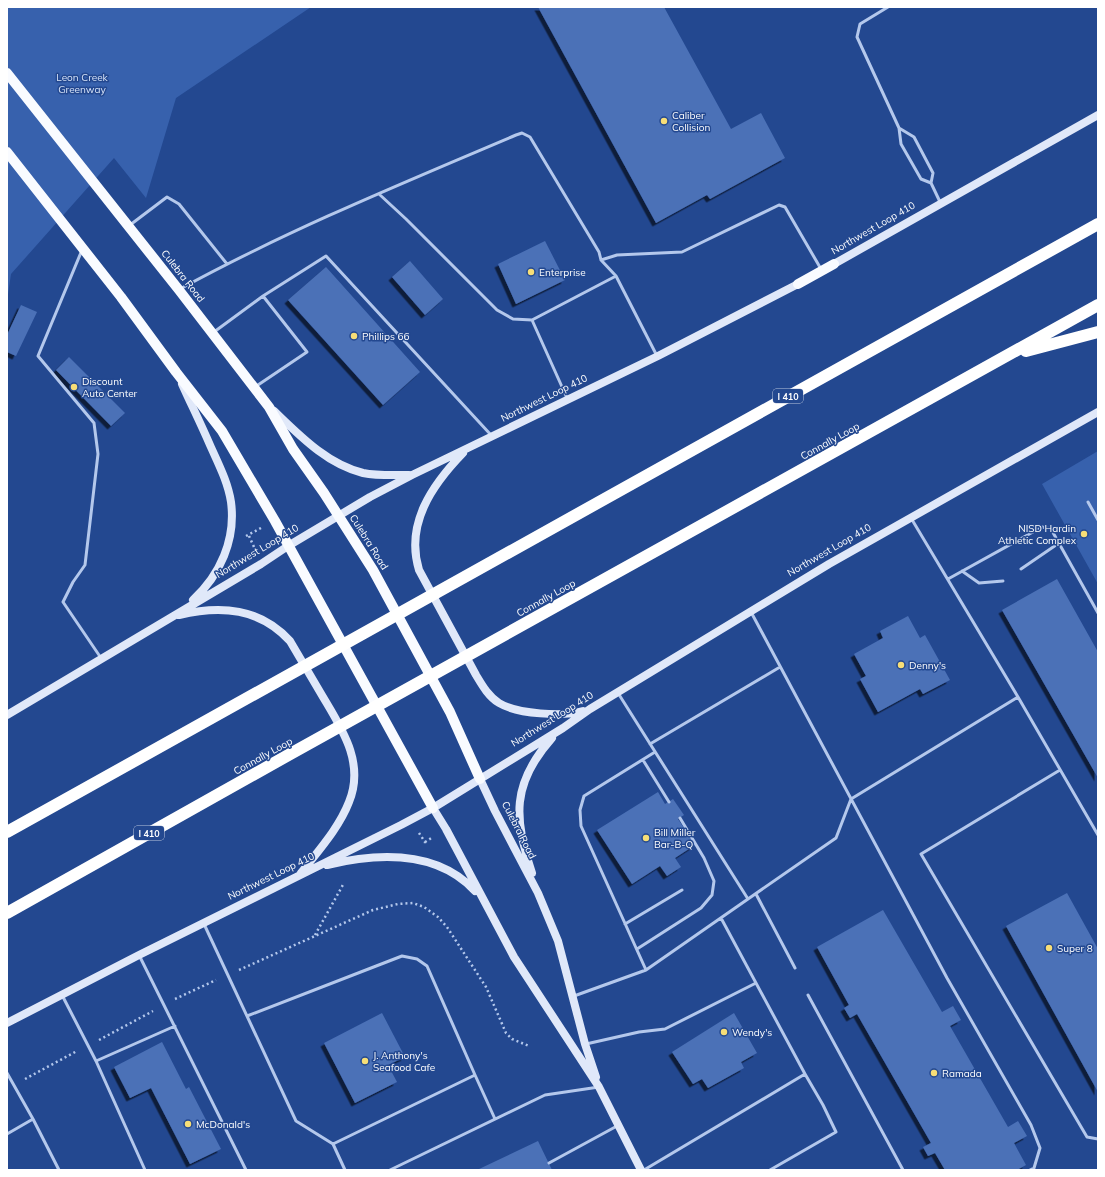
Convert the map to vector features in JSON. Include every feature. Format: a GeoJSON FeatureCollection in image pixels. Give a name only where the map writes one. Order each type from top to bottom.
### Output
{"type":"FeatureCollection","features":[{"type":"Feature","properties":{"kind":"highway","name":"I 410"},"geometry":{"type":"LineString","coordinates":[[7,832],[1098,224]]}},
{"type":"Feature","properties":{"kind":"highway","name":"Connally Loop"},"geometry":{"type":"LineString","coordinates":[[7,913],[1098,305]]}},
{"type":"Feature","properties":{"kind":"highway"},"geometry":{"type":"LineString","coordinates":[[1007,356],[1098,332]]}},
{"type":"Feature","properties":{"kind":"main road","name":"Culebra Road"},"geometry":{"type":"LineString","coordinates":[[7,73],[255,387],[269,407],[293,449],[339,517],[372,570],[443,698],[495,811],[538,893],[558,941],[585,1044],[599,1087]]}},
{"type":"Feature","properties":{"kind":"main road","name":"Northwest Loop 410"},"geometry":{"type":"LineString","coordinates":[[7,715],[261,564],[288,546],[412,475],[658,356],[798,284],[1098,115]]}},
{"type":"Feature","properties":{"kind":"main road","name":"Culebra Road"},"geometry":{"type":"LineString","coordinates":[[7,152],[121,297],[176,372],[222,431],[446,829],[514,957],[599,1087],[643,1170]]}},
{"type":"Feature","properties":{"kind":"main road"},"geometry":{"type":"LineString","coordinates":[[172,617],[203,590],[220,567],[228,548],[232,512],[228,488],[221,468],[176,372]]}},
{"type":"Feature","properties":{"kind":"main road"},"geometry":{"type":"LineString","coordinates":[[269,407],[312,446],[337,464],[362,473],[376,475],[412,475]]}},
{"type":"Feature","properties":{"kind":"main road","name":"Northwest Loop 410"},"geometry":{"type":"LineString","coordinates":[[7,1023],[139,954],[433,808],[750,611],[911,517],[1098,412]]}},
{"type":"Feature","properties":{"kind":"main road"},"geometry":{"type":"LineString","coordinates":[[466,449],[436,484],[420,514],[417,524],[415,543],[416,560],[420,570],[482,686],[490,696],[499,703],[525,712],[576,713],[590,710]]}},
{"type":"Feature","properties":{"kind":"main road"},"geometry":{"type":"LineString","coordinates":[[172,617],[199,611],[227,610],[252,615],[272,625],[290,642],[344,731],[353,756],[355,770],[353,789],[343,814],[300,875]]}},
{"type":"Feature","properties":{"kind":"main road"},"geometry":{"type":"LineString","coordinates":[[538,893],[520,830],[519,800],[524,779],[538,755],[552,737],[563,728]]}},
{"type":"Feature","properties":{"kind":"main road"},"geometry":{"type":"LineString","coordinates":[[300,875],[345,861],[388,856],[401,857],[426,862],[447,870],[466,882],[482,898]]}},
{"type":"Feature","properties":{"kind":"lane"},"geometry":{"type":"LineString","coordinates":[[888,7],[860,24],[857,37],[899,128],[901,144],[921,179],[931,183]]}},
{"type":"Feature","properties":{"kind":"lane"},"geometry":{"type":"LineString","coordinates":[[899,128],[914,137],[933,173],[931,183],[941,204]]}},
{"type":"Feature","properties":{"kind":"lane"},"geometry":{"type":"LineString","coordinates":[[179,290],[227,264],[379,194],[522,133],[530,137],[599,252],[601,260],[616,276],[658,356]]}},
{"type":"Feature","properties":{"kind":"lane"},"geometry":{"type":"LineString","coordinates":[[379,194],[497,310],[512,319],[532,320],[616,276]]}},
{"type":"Feature","properties":{"kind":"lane"},"geometry":{"type":"LineString","coordinates":[[128,226],[167,197],[179,204],[227,264]]}},
{"type":"Feature","properties":{"kind":"lane"},"geometry":{"type":"LineString","coordinates":[[601,260],[617,256],[682,252],[779,205],[785,208],[822,270]]}},
{"type":"Feature","properties":{"kind":"lane"},"geometry":{"type":"LineString","coordinates":[[83,249],[38,356],[94,423],[98,454],[84,565],[73,582],[64,602],[101,658]]}},
{"type":"Feature","properties":{"kind":"lane"},"geometry":{"type":"LineString","coordinates":[[212,333],[264,296],[326,256],[493,437]]}},
{"type":"Feature","properties":{"kind":"lane"},"geometry":{"type":"LineString","coordinates":[[255,387],[307,352],[264,296]]}},
{"type":"Feature","properties":{"kind":"lane"},"geometry":{"type":"LineString","coordinates":[[532,320],[568,400]]}},
{"type":"Feature","properties":{"kind":"lane"},"geometry":{"type":"LineString","coordinates":[[1088,502],[1098,520]]}},
{"type":"Feature","properties":{"kind":"lane"},"geometry":{"type":"LineString","coordinates":[[911,517],[1098,835]]}},
{"type":"Feature","properties":{"kind":"lane"},"geometry":{"type":"LineString","coordinates":[[948,579],[1042,527],[1051,529],[1098,613]]}},
{"type":"Feature","properties":{"kind":"lane"},"geometry":{"type":"LineString","coordinates":[[1021,569],[1059,543]]}},
{"type":"Feature","properties":{"kind":"lane"},"geometry":{"type":"LineString","coordinates":[[962,571],[979,583],[1003,581]]}},
{"type":"Feature","properties":{"kind":"lane"},"geometry":{"type":"LineString","coordinates":[[750,611],[951,985],[1031,1125],[1040,1148],[1034,1168],[1030,1170]]}},
{"type":"Feature","properties":{"kind":"lane"},"geometry":{"type":"LineString","coordinates":[[650,744],[780,667]]}},
{"type":"Feature","properties":{"kind":"lane"},"geometry":{"type":"LineString","coordinates":[[618,693],[748,899]]}},
{"type":"Feature","properties":{"kind":"lane"},"geometry":{"type":"LineString","coordinates":[[572,996],[646,970],[836,838],[850,799],[1018,697]]}},
{"type":"Feature","properties":{"kind":"lane"},"geometry":{"type":"LineString","coordinates":[[646,970],[581,826],[580,810],[584,796],[655,752]]}},
{"type":"Feature","properties":{"kind":"lane"},"geometry":{"type":"LineString","coordinates":[[642,760],[669,802]]}},
{"type":"Feature","properties":{"kind":"lane"},"geometry":{"type":"LineString","coordinates":[[1060,770],[921,854],[1087,1137],[1098,1139]]}},
{"type":"Feature","properties":{"kind":"lane"},"geometry":{"type":"LineString","coordinates":[[636,949],[701,908],[712,894],[714,881],[704,858],[680,818]]}},
{"type":"Feature","properties":{"kind":"lane"},"geometry":{"type":"LineString","coordinates":[[626,924],[682,890]]}},
{"type":"Feature","properties":{"kind":"lane"},"geometry":{"type":"LineString","coordinates":[[756,894],[795,968]]}},
{"type":"Feature","properties":{"kind":"lane"},"geometry":{"type":"LineString","coordinates":[[721,918],[805,1074],[824,1105],[836,1132],[770,1170]]}},
{"type":"Feature","properties":{"kind":"lane"},"geometry":{"type":"LineString","coordinates":[[203,922],[296,1121],[333,1144],[345,1170]]}},
{"type":"Feature","properties":{"kind":"lane"},"geometry":{"type":"LineString","coordinates":[[139,954],[246,1170]]}},
{"type":"Feature","properties":{"kind":"lane"},"geometry":{"type":"LineString","coordinates":[[247,1016],[402,956],[417,959],[427,966],[495,1119]]}},
{"type":"Feature","properties":{"kind":"lane"},"geometry":{"type":"LineString","coordinates":[[585,1044],[665,1028],[756,983]]}},
{"type":"Feature","properties":{"kind":"lane"},"geometry":{"type":"LineString","coordinates":[[62,994],[96,1061],[146,1170]]}},
{"type":"Feature","properties":{"kind":"lane"},"geometry":{"type":"LineString","coordinates":[[808,995],[903,1170]]}},
{"type":"Feature","properties":{"kind":"lane"},"geometry":{"type":"LineString","coordinates":[[96,1061],[175,1026]]}},
{"type":"Feature","properties":{"kind":"lane"},"geometry":{"type":"LineString","coordinates":[[7,1073],[59,1170]]}},
{"type":"Feature","properties":{"kind":"lane"},"geometry":{"type":"LineString","coordinates":[[643,1170],[805,1074]]}},
{"type":"Feature","properties":{"kind":"lane"},"geometry":{"type":"LineString","coordinates":[[333,1144],[475,1075]]}},
{"type":"Feature","properties":{"kind":"lane"},"geometry":{"type":"LineString","coordinates":[[390,1170],[545,1095],[599,1087]]}},
{"type":"Feature","properties":{"kind":"lane"},"geometry":{"type":"LineString","coordinates":[[7,1134],[33,1119]]}},
{"type":"Feature","properties":{"kind":"lane"},"geometry":{"type":"LineString","coordinates":[[549,1163],[618,1125]]}},
{"type":"Feature","properties":{"kind":"path"},"geometry":{"type":"LineString","coordinates":[[242,537],[249,536],[262,528]]}},
{"type":"Feature","properties":{"kind":"path"},"geometry":{"type":"LineString","coordinates":[[249,536],[254,547]]}},
{"type":"Feature","properties":{"kind":"path"},"geometry":{"type":"LineString","coordinates":[[418,831],[425,842],[435,835]]}},
{"type":"Feature","properties":{"kind":"path"},"geometry":{"type":"LineString","coordinates":[[315,936],[344,883]]}},
{"type":"Feature","properties":{"kind":"path"},"geometry":{"type":"LineString","coordinates":[[14,1085],[164,1005],[284,949],[373,910],[398,904],[413,903],[424,907],[438,917],[447,928],[486,987],[506,1033],[512,1039],[529,1046]]}},
{"type":"Feature","properties":{"kind":"green space","name":"Leon Creek Greenway"},"geometry":{"type":"Polygon","coordinates":[[[7,7],[311,7],[176,98],[146,198],[114,158],[11,274],[7,301],[7,7]]]}},
{"type":"Feature","properties":{"kind":"green space","name":"NISD Hardin Athletic Complex"},"geometry":{"type":"Polygon","coordinates":[[[1098,451],[1098,584],[1042,484],[1098,451]]]}},
{"type":"Feature","properties":{"kind":"building","name":"Caliber Collision"},"geometry":{"type":"Polygon","coordinates":[[[538,7],[664,7],[731,129],[761,113],[785,158],[710,199],[707,195],[656,223],[538,7]]]}},
{"type":"Feature","properties":{"kind":"building","name":"Enterprise"},"geometry":{"type":"Polygon","coordinates":[[[545,241],[565,280],[516,304],[498,264],[545,241]]]}},
{"type":"Feature","properties":{"kind":"building"},"geometry":{"type":"Polygon","coordinates":[[[410,261],[443,299],[425,315],[392,277],[410,261]]]}},
{"type":"Feature","properties":{"kind":"building","name":"Phillips 66"},"geometry":{"type":"Polygon","coordinates":[[[326,267],[420,372],[383,405],[288,300],[326,267]]]}},
{"type":"Feature","properties":{"kind":"building"},"geometry":{"type":"Polygon","coordinates":[[[21,305],[37,312],[16,356],[7,352],[7,335],[21,305]]]}},
{"type":"Feature","properties":{"kind":"building"},"geometry":{"type":"Polygon","coordinates":[[[69,357],[125,413],[111,426],[56,370],[69,357]]]}},
{"type":"Feature","properties":{"kind":"building"},"geometry":{"type":"Polygon","coordinates":[[[1057,579],[1098,652],[1098,778],[1002,610],[1057,579]]]}},
{"type":"Feature","properties":{"kind":"building","name":"Denny's"},"geometry":{"type":"Polygon","coordinates":[[[908,616],[920,638],[925,635],[950,680],[923,694],[920,689],[878,712],[860,679],[866,676],[854,654],[883,638],[880,631],[908,616]]]}},
{"type":"Feature","properties":{"kind":"building","name":"Bill Miller Bar-B-Q"},"geometry":{"type":"Polygon","coordinates":[[[658,792],[665,804],[673,799],[684,815],[678,819],[695,845],[675,858],[681,867],[667,876],[660,866],[632,884],[597,830],[658,792]]]}},
{"type":"Feature","properties":{"kind":"building"},"geometry":{"type":"Polygon","coordinates":[[[1067,893],[1098,949],[1098,1092],[1006,926],[1067,893]]]}},
{"type":"Feature","properties":{"kind":"building","name":"Ramada"},"geometry":{"type":"Polygon","coordinates":[[[883,910],[942,1012],[953,1006],[961,1020],[950,1026],[1008,1127],[1018,1121],[1027,1136],[1014,1143],[1026,1165],[1017,1170],[945,1170],[935,1153],[928,1156],[923,1147],[931,1143],[857,1014],[850,1018],[844,1008],[849,1005],[817,947],[883,910]]]}},
{"type":"Feature","properties":{"kind":"building","name":"J. Anthony's Seafood Cafe"},"geometry":{"type":"Polygon","coordinates":[[[382,1013],[405,1057],[388,1065],[397,1082],[355,1103],[324,1043],[382,1013]]]}},
{"type":"Feature","properties":{"kind":"building","name":"Wendy's"},"geometry":{"type":"Polygon","coordinates":[[[734,1013],[757,1053],[741,1062],[744,1068],[708,1088],[702,1079],[693,1084],[672,1052],[734,1013]]]}},
{"type":"Feature","properties":{"kind":"building","name":"McDonald's"},"geometry":{"type":"Polygon","coordinates":[[[162,1042],[186,1089],[189,1087],[221,1149],[190,1164],[151,1088],[130,1098],[114,1067],[162,1042]]]}},
{"type":"Feature","properties":{"kind":"building"},"geometry":{"type":"Polygon","coordinates":[[[538,1141],[552,1170],[477,1170],[538,1141]]]}},
{"type":"Feature","properties":{"kind":"place","name":"Caliber Collision"},"geometry":{"type":"Point","coordinates":[664,121]}},
{"type":"Feature","properties":{"kind":"place","name":"Enterprise"},"geometry":{"type":"Point","coordinates":[531,272]}},
{"type":"Feature","properties":{"kind":"place","name":"Phillips 66"},"geometry":{"type":"Point","coordinates":[354,336]}},
{"type":"Feature","properties":{"kind":"place","name":"Discount Auto Center"},"geometry":{"type":"Point","coordinates":[74,387]}},
{"type":"Feature","properties":{"kind":"place","name":"NISD Hardin Athletic Complex"},"geometry":{"type":"Point","coordinates":[1084,534]}},
{"type":"Feature","properties":{"kind":"place","name":"Denny's"},"geometry":{"type":"Point","coordinates":[901,665]}},
{"type":"Feature","properties":{"kind":"place","name":"Bill Miller Bar-B-Q"},"geometry":{"type":"Point","coordinates":[646,838]}},
{"type":"Feature","properties":{"kind":"place","name":"Super 8"},"geometry":{"type":"Point","coordinates":[1049,948]}},
{"type":"Feature","properties":{"kind":"place","name":"Wendy's"},"geometry":{"type":"Point","coordinates":[724,1032]}},
{"type":"Feature","properties":{"kind":"place","name":"J. Anthony's Seafood Cafe"},"geometry":{"type":"Point","coordinates":[365,1061]}},
{"type":"Feature","properties":{"kind":"place","name":"Ramada"},"geometry":{"type":"Point","coordinates":[934,1073]}},
{"type":"Feature","properties":{"kind":"place","name":"McDonald's"},"geometry":{"type":"Point","coordinates":[188,1124]}}]}
